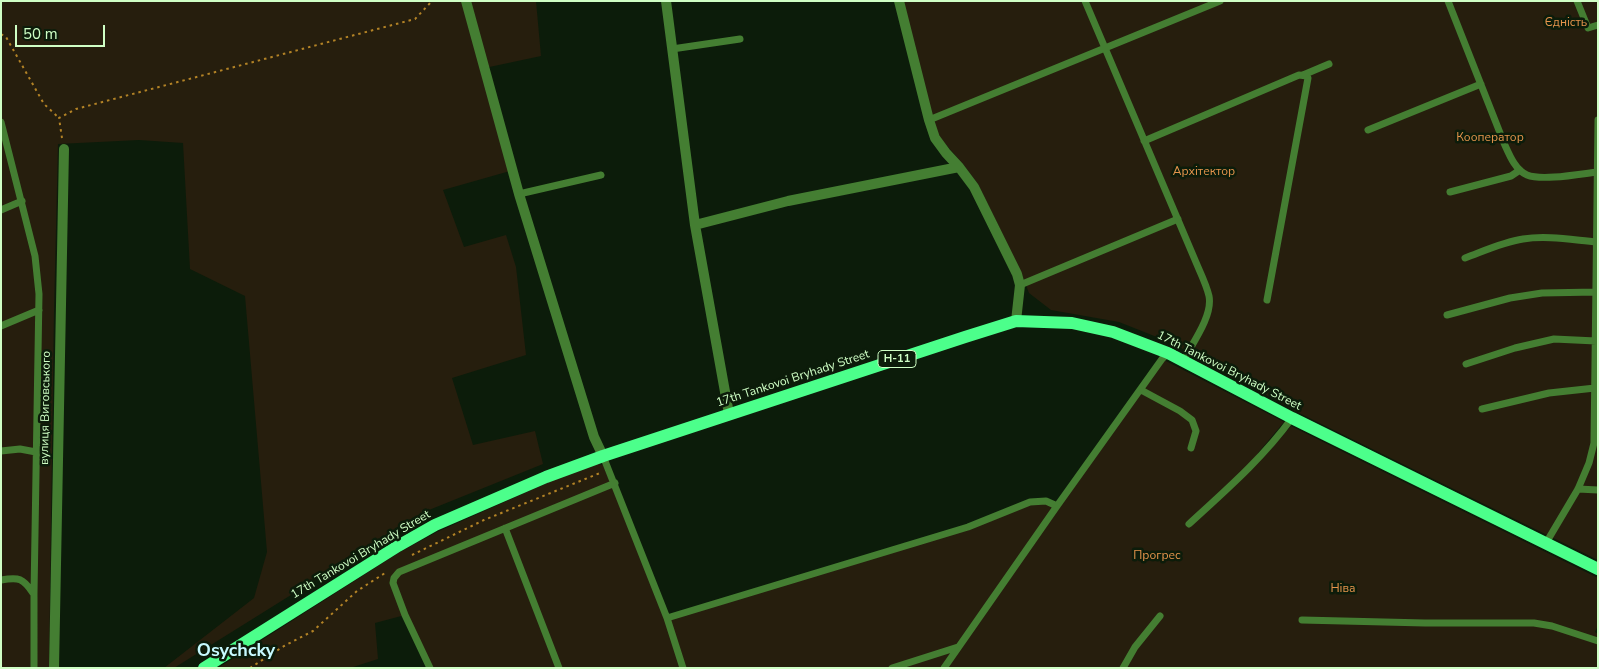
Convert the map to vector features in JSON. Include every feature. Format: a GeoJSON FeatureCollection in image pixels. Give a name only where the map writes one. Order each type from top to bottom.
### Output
{"type":"FeatureCollection","features":[{"type":"Feature","properties":{"kind":"main road","name":"17th Tankovoi Bryhady Street"},"geometry":{"type":"LineString","coordinates":[[204,668],[398,546],[435,525],[546,477],[729,414],[964,337],[1016,322],[1072,323],[1113,332],[1168,353],[1292,418],[1598,569]]}},
{"type":"Feature","properties":{"kind":"street"},"geometry":{"type":"LineString","coordinates":[[466,1],[519,194],[594,437],[603,456]]}},
{"type":"Feature","properties":{"kind":"street"},"geometry":{"type":"LineString","coordinates":[[666,1],[695,225],[729,414]]}},
{"type":"Feature","properties":{"kind":"street"},"geometry":{"type":"LineString","coordinates":[[898,1],[935,138],[974,187],[1017,274],[1020,285],[1016,322]]}},
{"type":"Feature","properties":{"kind":"street","name":"вулиця Виговського"},"geometry":{"type":"LineString","coordinates":[[54,668],[64,149]]}},
{"type":"Feature","properties":{"kind":"street"},"geometry":{"type":"LineString","coordinates":[[695,225],[788,200],[959,167]]}},
{"type":"Feature","properties":{"kind":"lane"},"geometry":{"type":"LineString","coordinates":[[1085,1],[1209,295],[1210,305],[1208,314],[1183,361]]}},
{"type":"Feature","properties":{"kind":"lane"},"geometry":{"type":"LineString","coordinates":[[929,120],[1220,1]]}},
{"type":"Feature","properties":{"kind":"lane"},"geometry":{"type":"LineString","coordinates":[[1448,1],[1513,162],[1527,175],[1550,178],[1597,172]]}},
{"type":"Feature","properties":{"kind":"lane"},"geometry":{"type":"LineString","coordinates":[[1578,1],[1588,28],[1598,25]]}},
{"type":"Feature","properties":{"kind":"lane"},"geometry":{"type":"LineString","coordinates":[[672,49],[740,39]]}},
{"type":"Feature","properties":{"kind":"lane"},"geometry":{"type":"LineString","coordinates":[[1144,141],[1329,64]]}},
{"type":"Feature","properties":{"kind":"lane"},"geometry":{"type":"LineString","coordinates":[[1267,300],[1308,78],[1303,75]]}},
{"type":"Feature","properties":{"kind":"lane"},"geometry":{"type":"LineString","coordinates":[[1368,130],[1481,84]]}},
{"type":"Feature","properties":{"kind":"lane"},"geometry":{"type":"LineString","coordinates":[[1546,543],[1578,489],[1589,463],[1594,443],[1598,120]]}},
{"type":"Feature","properties":{"kind":"lane"},"geometry":{"type":"LineString","coordinates":[[1,122],[36,256],[39,310],[34,668]]}},
{"type":"Feature","properties":{"kind":"lane"},"geometry":{"type":"LineString","coordinates":[[1450,192],[1511,176],[1520,170]]}},
{"type":"Feature","properties":{"kind":"lane"},"geometry":{"type":"LineString","coordinates":[[519,194],[601,175]]}},
{"type":"Feature","properties":{"kind":"lane"},"geometry":{"type":"LineString","coordinates":[[1,210],[22,201]]}},
{"type":"Feature","properties":{"kind":"lane"},"geometry":{"type":"LineString","coordinates":[[1020,285],[1178,219]]}},
{"type":"Feature","properties":{"kind":"lane"},"geometry":{"type":"LineString","coordinates":[[1465,258],[1502,244],[1525,239],[1548,238],[1597,242]]}},
{"type":"Feature","properties":{"kind":"lane"},"geometry":{"type":"LineString","coordinates":[[1446,316],[1510,298],[1542,293],[1596,292]]}},
{"type":"Feature","properties":{"kind":"lane"},"geometry":{"type":"LineString","coordinates":[[1,326],[39,310]]}},
{"type":"Feature","properties":{"kind":"lane"},"geometry":{"type":"LineString","coordinates":[[1466,364],[1515,348],[1554,339],[1596,342]]}},
{"type":"Feature","properties":{"kind":"lane"},"geometry":{"type":"LineString","coordinates":[[944,668],[1057,506],[1168,353]]}},
{"type":"Feature","properties":{"kind":"lane"},"geometry":{"type":"LineString","coordinates":[[1141,390],[1172,406],[1192,420],[1196,431],[1191,448]]}},
{"type":"Feature","properties":{"kind":"lane"},"geometry":{"type":"LineString","coordinates":[[1482,409],[1549,393],[1596,392]]}},
{"type":"Feature","properties":{"kind":"lane"},"geometry":{"type":"LineString","coordinates":[[1189,524],[1231,486],[1292,418]]}},
{"type":"Feature","properties":{"kind":"lane"},"geometry":{"type":"LineString","coordinates":[[1,451],[20,448],[36,452]]}},
{"type":"Feature","properties":{"kind":"lane"},"geometry":{"type":"LineString","coordinates":[[603,456],[667,618],[683,668]]}},
{"type":"Feature","properties":{"kind":"lane"},"geometry":{"type":"LineString","coordinates":[[430,668],[405,615],[393,583],[394,578],[399,572],[615,483]]}},
{"type":"Feature","properties":{"kind":"lane"},"geometry":{"type":"LineString","coordinates":[[1578,489],[1598,490]]}},
{"type":"Feature","properties":{"kind":"lane"},"geometry":{"type":"LineString","coordinates":[[667,618],[968,527],[1030,502],[1046,501],[1057,506]]}},
{"type":"Feature","properties":{"kind":"lane"},"geometry":{"type":"LineString","coordinates":[[505,528],[559,668]]}},
{"type":"Feature","properties":{"kind":"lane"},"geometry":{"type":"LineString","coordinates":[[1,580],[13,578],[25,581],[34,593]]}},
{"type":"Feature","properties":{"kind":"lane"},"geometry":{"type":"LineString","coordinates":[[1123,668],[1135,647],[1160,616]]}},
{"type":"Feature","properties":{"kind":"lane"},"geometry":{"type":"LineString","coordinates":[[1302,620],[1425,624],[1534,623],[1552,626],[1598,641]]}},
{"type":"Feature","properties":{"kind":"lane"},"geometry":{"type":"LineString","coordinates":[[892,668],[958,647]]}},
{"type":"Feature","properties":{"kind":"path"},"geometry":{"type":"LineString","coordinates":[[59,118],[76,108],[415,19],[432,1]]}},
{"type":"Feature","properties":{"kind":"path"},"geometry":{"type":"LineString","coordinates":[[1,34],[6,37],[44,104],[59,118],[64,149]]}},
{"type":"Feature","properties":{"kind":"green space"},"geometry":{"type":"Polygon","coordinates":[[[1,1],[536,1],[541,56],[480,69],[510,171],[443,190],[464,247],[506,235],[516,267],[526,355],[452,378],[473,445],[535,431],[543,464],[424,512],[174,668],[164,668],[254,598],[267,552],[245,296],[190,269],[183,143],[139,140],[58,144],[49,668],[1,668],[1,1]]]}},
{"type":"Feature","properties":{"kind":"green space","name":"Архітектор"},"geometry":{"type":"Polygon","coordinates":[[[903,1],[1598,1],[1598,560],[1295,411],[1172,343],[1119,322],[1051,310],[1029,293],[1021,272],[978,184],[940,138],[933,122],[903,1]]]}},
{"type":"Feature","properties":{"kind":"green space","name":"Прогрес"},"geometry":{"type":"Polygon","coordinates":[[[1162,359],[1284,422],[1258,453],[1264,457],[1291,426],[1598,578],[1598,625],[1595,632],[1598,634],[1598,668],[430,668],[405,615],[375,623],[378,659],[350,668],[218,668],[400,552],[437,532],[592,463],[603,465],[667,618],[968,527],[1030,502],[1057,505],[1162,359]]]}},
{"type":"Feature","properties":{"kind":"district","name":"Osychcky"},"geometry":{"type":"Point","coordinates":[236,652]}},
{"type":"Feature","properties":{"kind":"park label","name":"Єдність"},"geometry":{"type":"Point","coordinates":[1566,23]}},
{"type":"Feature","properties":{"kind":"park label","name":"Кооператор"},"geometry":{"type":"Point","coordinates":[1490,138]}},
{"type":"Feature","properties":{"kind":"park label","name":"Ніва"},"geometry":{"type":"Point","coordinates":[1343,589]}}]}
